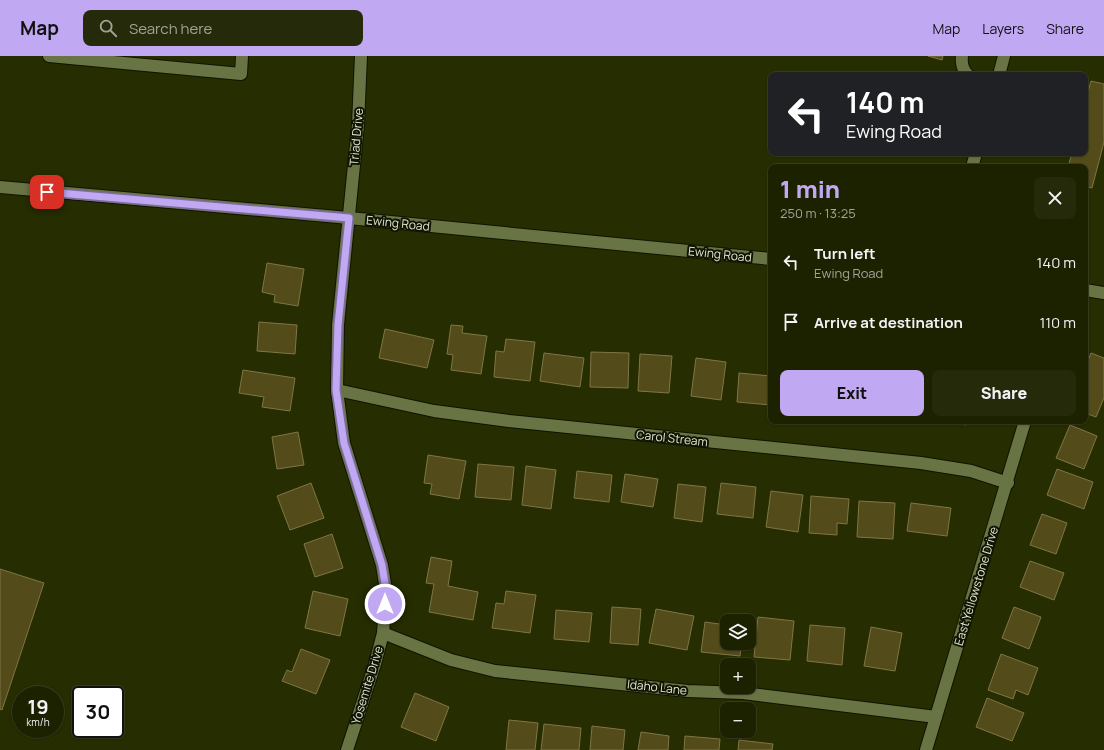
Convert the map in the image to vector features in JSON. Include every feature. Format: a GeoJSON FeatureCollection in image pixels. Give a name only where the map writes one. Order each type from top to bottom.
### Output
{"type":"FeatureCollection","features":[{"type":"Feature","properties":{"kind":"street"},"geometry":{"type":"LineString","coordinates":[[49,56],[241,74],[242,56]]}},
{"type":"Feature","properties":{"kind":"street","name":"Triad Drive"},"geometry":{"type":"LineString","coordinates":[[349,218],[358,125],[361,56]]}},
{"type":"Feature","properties":{"kind":"street"},"geometry":{"type":"LineString","coordinates":[[962,56],[961,61],[965,72]]}},
{"type":"Feature","properties":{"kind":"street"},"geometry":{"type":"LineString","coordinates":[[1000,72],[1004,56]]}},
{"type":"Feature","properties":{"kind":"street","name":"Ewing Road"},"geometry":{"type":"LineString","coordinates":[[0,187],[349,218],[768,259]]}},
{"type":"Feature","properties":{"kind":"street","name":"Yosemite Drive"},"geometry":{"type":"LineString","coordinates":[[347,750],[375,664],[383,633],[386,590],[382,565],[344,443],[336,390],[338,325],[349,218]]}},
{"type":"Feature","properties":{"kind":"street"},"geometry":{"type":"LineString","coordinates":[[1088,290],[1104,293]]}},
{"type":"Feature","properties":{"kind":"street","name":"Carol Stream"},"geometry":{"type":"LineString","coordinates":[[336,390],[434,411],[509,421],[921,463],[971,471],[1008,483]]}},
{"type":"Feature","properties":{"kind":"street","name":"East Yellowstone Drive"},"geometry":{"type":"LineString","coordinates":[[926,750],[1008,483],[1024,424]]}},
{"type":"Feature","properties":{"kind":"street","name":"Idaho Lane"},"geometry":{"type":"LineString","coordinates":[[383,633],[451,660],[496,671],[688,691],[743,693],[936,717]]}},
{"type":"Feature","properties":{"kind":"building"},"geometry":{"type":"Polygon","coordinates":[[[928,56],[943,56],[942,60],[928,56]]]}},
{"type":"Feature","properties":{"kind":"building"},"geometry":{"type":"Polygon","coordinates":[[[1091,81],[1104,84],[1104,142],[1092,188],[1088,187],[1088,164],[1069,164],[1071,156],[1088,156],[1088,92],[1091,81]]]}},
{"type":"Feature","properties":{"kind":"building"},"geometry":{"type":"Polygon","coordinates":[[[267,263],[304,269],[298,306],[274,302],[275,295],[262,292],[267,263]]]}},
{"type":"Feature","properties":{"kind":"building"},"geometry":{"type":"Polygon","coordinates":[[[259,322],[297,325],[295,354],[257,351],[259,322]]]}},
{"type":"Feature","properties":{"kind":"building"},"geometry":{"type":"Polygon","coordinates":[[[451,325],[463,326],[462,333],[487,336],[481,374],[451,370],[453,355],[447,354],[451,325]]]}},
{"type":"Feature","properties":{"kind":"building"},"geometry":{"type":"Polygon","coordinates":[[[385,329],[434,340],[427,368],[379,358],[385,329]]]}},
{"type":"Feature","properties":{"kind":"building"},"geometry":{"type":"Polygon","coordinates":[[[506,339],[535,342],[530,381],[494,377],[496,351],[504,352],[506,339]]]}},
{"type":"Feature","properties":{"kind":"building"},"geometry":{"type":"Polygon","coordinates":[[[591,352],[629,353],[628,388],[590,387],[591,352]]]}},
{"type":"Feature","properties":{"kind":"building"},"geometry":{"type":"Polygon","coordinates":[[[544,353],[584,358],[580,387],[540,381],[544,353]]]}},
{"type":"Feature","properties":{"kind":"building"},"geometry":{"type":"Polygon","coordinates":[[[1091,353],[1104,358],[1104,398],[1096,417],[1088,414],[1088,360],[1091,353]]]}},
{"type":"Feature","properties":{"kind":"building"},"geometry":{"type":"Polygon","coordinates":[[[640,354],[672,356],[669,393],[638,391],[640,354]]]}},
{"type":"Feature","properties":{"kind":"building"},"geometry":{"type":"Polygon","coordinates":[[[696,358],[726,362],[721,400],[691,396],[696,358]]]}},
{"type":"Feature","properties":{"kind":"building"},"geometry":{"type":"Polygon","coordinates":[[[243,370],[295,378],[290,411],[262,407],[264,397],[239,393],[243,370]]]}},
{"type":"Feature","properties":{"kind":"building"},"geometry":{"type":"Polygon","coordinates":[[[739,373],[768,376],[768,405],[737,402],[739,373]]]}},
{"type":"Feature","properties":{"kind":"building"},"geometry":{"type":"Polygon","coordinates":[[[1070,425],[1097,436],[1084,469],[1056,458],[1070,425]]]}},
{"type":"Feature","properties":{"kind":"building"},"geometry":{"type":"Polygon","coordinates":[[[298,432],[304,465],[277,469],[272,437],[298,432]]]}},
{"type":"Feature","properties":{"kind":"building"},"geometry":{"type":"Polygon","coordinates":[[[428,455],[466,461],[459,499],[430,494],[432,484],[424,483],[428,455]]]}},
{"type":"Feature","properties":{"kind":"building"},"geometry":{"type":"Polygon","coordinates":[[[478,464],[514,467],[511,500],[475,497],[478,464]]]}},
{"type":"Feature","properties":{"kind":"building"},"geometry":{"type":"Polygon","coordinates":[[[526,466],[556,470],[551,509],[522,505],[526,466]]]}},
{"type":"Feature","properties":{"kind":"building"},"geometry":{"type":"Polygon","coordinates":[[[1057,469],[1093,482],[1084,509],[1047,495],[1057,469]]]}},
{"type":"Feature","properties":{"kind":"building"},"geometry":{"type":"Polygon","coordinates":[[[577,471],[612,475],[609,502],[574,498],[577,471]]]}},
{"type":"Feature","properties":{"kind":"building"},"geometry":{"type":"Polygon","coordinates":[[[625,474],[658,479],[653,507],[621,502],[625,474]]]}},
{"type":"Feature","properties":{"kind":"building"},"geometry":{"type":"Polygon","coordinates":[[[311,483],[324,518],[290,530],[277,496],[311,483]]]}},
{"type":"Feature","properties":{"kind":"building"},"geometry":{"type":"Polygon","coordinates":[[[721,483],[756,487],[753,518],[717,514],[721,483]]]}},
{"type":"Feature","properties":{"kind":"building"},"geometry":{"type":"Polygon","coordinates":[[[678,484],[706,487],[702,522],[674,518],[678,484]]]}},
{"type":"Feature","properties":{"kind":"building"},"geometry":{"type":"Polygon","coordinates":[[[771,491],[803,495],[798,532],[766,527],[771,491]]]}},
{"type":"Feature","properties":{"kind":"building"},"geometry":{"type":"Polygon","coordinates":[[[811,496],[849,499],[847,524],[837,523],[837,535],[809,533],[811,496]]]}},
{"type":"Feature","properties":{"kind":"building"},"geometry":{"type":"Polygon","coordinates":[[[859,501],[895,503],[893,539],[857,537],[859,501]]]}},
{"type":"Feature","properties":{"kind":"building"},"geometry":{"type":"Polygon","coordinates":[[[911,503],[951,508],[947,536],[907,531],[911,503]]]}},
{"type":"Feature","properties":{"kind":"building"},"geometry":{"type":"Polygon","coordinates":[[[1042,514],[1067,523],[1056,554],[1030,545],[1042,514]]]}},
{"type":"Feature","properties":{"kind":"building"},"geometry":{"type":"Polygon","coordinates":[[[332,534],[343,568],[315,577],[304,544],[332,534]]]}},
{"type":"Feature","properties":{"kind":"building"},"geometry":{"type":"Polygon","coordinates":[[[431,557],[452,561],[448,586],[478,592],[473,620],[429,612],[434,584],[426,583],[431,557]]]}},
{"type":"Feature","properties":{"kind":"building"},"geometry":{"type":"Polygon","coordinates":[[[1030,561],[1064,573],[1054,600],[1020,587],[1030,561]]]}},
{"type":"Feature","properties":{"kind":"building"},"geometry":{"type":"Polygon","coordinates":[[[0,569],[44,583],[2,710],[0,709],[0,569]]]}},
{"type":"Feature","properties":{"kind":"building"},"geometry":{"type":"Polygon","coordinates":[[[313,591],[348,599],[340,636],[305,628],[313,591]]]}},
{"type":"Feature","properties":{"kind":"building"},"geometry":{"type":"Polygon","coordinates":[[[506,591],[536,595],[530,633],[492,628],[496,603],[504,604],[506,591]]]}},
{"type":"Feature","properties":{"kind":"building"},"geometry":{"type":"Polygon","coordinates":[[[612,607],[641,609],[638,645],[610,643],[612,607]]]}},
{"type":"Feature","properties":{"kind":"building"},"geometry":{"type":"Polygon","coordinates":[[[1014,607],[1041,617],[1029,649],[1002,638],[1014,607]]]}},
{"type":"Feature","properties":{"kind":"building"},"geometry":{"type":"Polygon","coordinates":[[[656,609],[694,616],[687,650],[649,643],[656,609]]]}},
{"type":"Feature","properties":{"kind":"building"},"geometry":{"type":"Polygon","coordinates":[[[556,610],[592,613],[589,642],[554,639],[556,610]]]}},
{"type":"Feature","properties":{"kind":"building"},"geometry":{"type":"Polygon","coordinates":[[[758,617],[794,621],[790,660],[754,657],[755,650],[756,650],[758,617]]]}},
{"type":"Feature","properties":{"kind":"building"},"geometry":{"type":"Polygon","coordinates":[[[705,622],[720,624],[720,650],[741,650],[740,656],[701,652],[705,622]]]}},
{"type":"Feature","properties":{"kind":"building"},"geometry":{"type":"Polygon","coordinates":[[[810,625],[845,628],[842,665],[807,661],[810,625]]]}},
{"type":"Feature","properties":{"kind":"building"},"geometry":{"type":"Polygon","coordinates":[[[871,627],[902,633],[895,671],[864,666],[871,627]]]}},
{"type":"Feature","properties":{"kind":"building"},"geometry":{"type":"Polygon","coordinates":[[[301,649],[330,660],[316,694],[282,681],[287,670],[292,672],[301,649]]]}},
{"type":"Feature","properties":{"kind":"building"},"geometry":{"type":"Polygon","coordinates":[[[1001,654],[1038,668],[1028,695],[1016,690],[1013,699],[988,690],[1001,654]]]}},
{"type":"Feature","properties":{"kind":"building"},"geometry":{"type":"Polygon","coordinates":[[[415,693],[449,707],[436,741],[401,727],[415,693]]]}},
{"type":"Feature","properties":{"kind":"building"},"geometry":{"type":"Polygon","coordinates":[[[987,698],[1024,713],[1012,741],[976,727],[987,698]]]}},
{"type":"Feature","properties":{"kind":"building"},"geometry":{"type":"Polygon","coordinates":[[[509,720],[538,723],[535,750],[506,750],[509,720]]]}},
{"type":"Feature","properties":{"kind":"building"},"geometry":{"type":"Polygon","coordinates":[[[544,724],[581,728],[579,750],[541,750],[544,724]]]}},
{"type":"Feature","properties":{"kind":"building"},"geometry":{"type":"Polygon","coordinates":[[[592,726],[625,730],[623,750],[590,750],[592,726]]]}},
{"type":"Feature","properties":{"kind":"building"},"geometry":{"type":"Polygon","coordinates":[[[641,732],[669,736],[668,750],[638,750],[641,732]]]}},
{"type":"Feature","properties":{"kind":"building"},"geometry":{"type":"Polygon","coordinates":[[[685,736],[720,739],[719,750],[684,750],[685,736]]]}},
{"type":"Feature","properties":{"kind":"building"},"geometry":{"type":"Polygon","coordinates":[[[739,740],[773,744],[772,750],[738,750],[739,740]]]}},
{"type":"Feature","properties":{"kind":"route"},"geometry":{"type":"LineString","coordinates":[[47,192],[349,218],[338,325],[336,390],[344,443],[382,565],[386,590],[385,604]]}}]}
